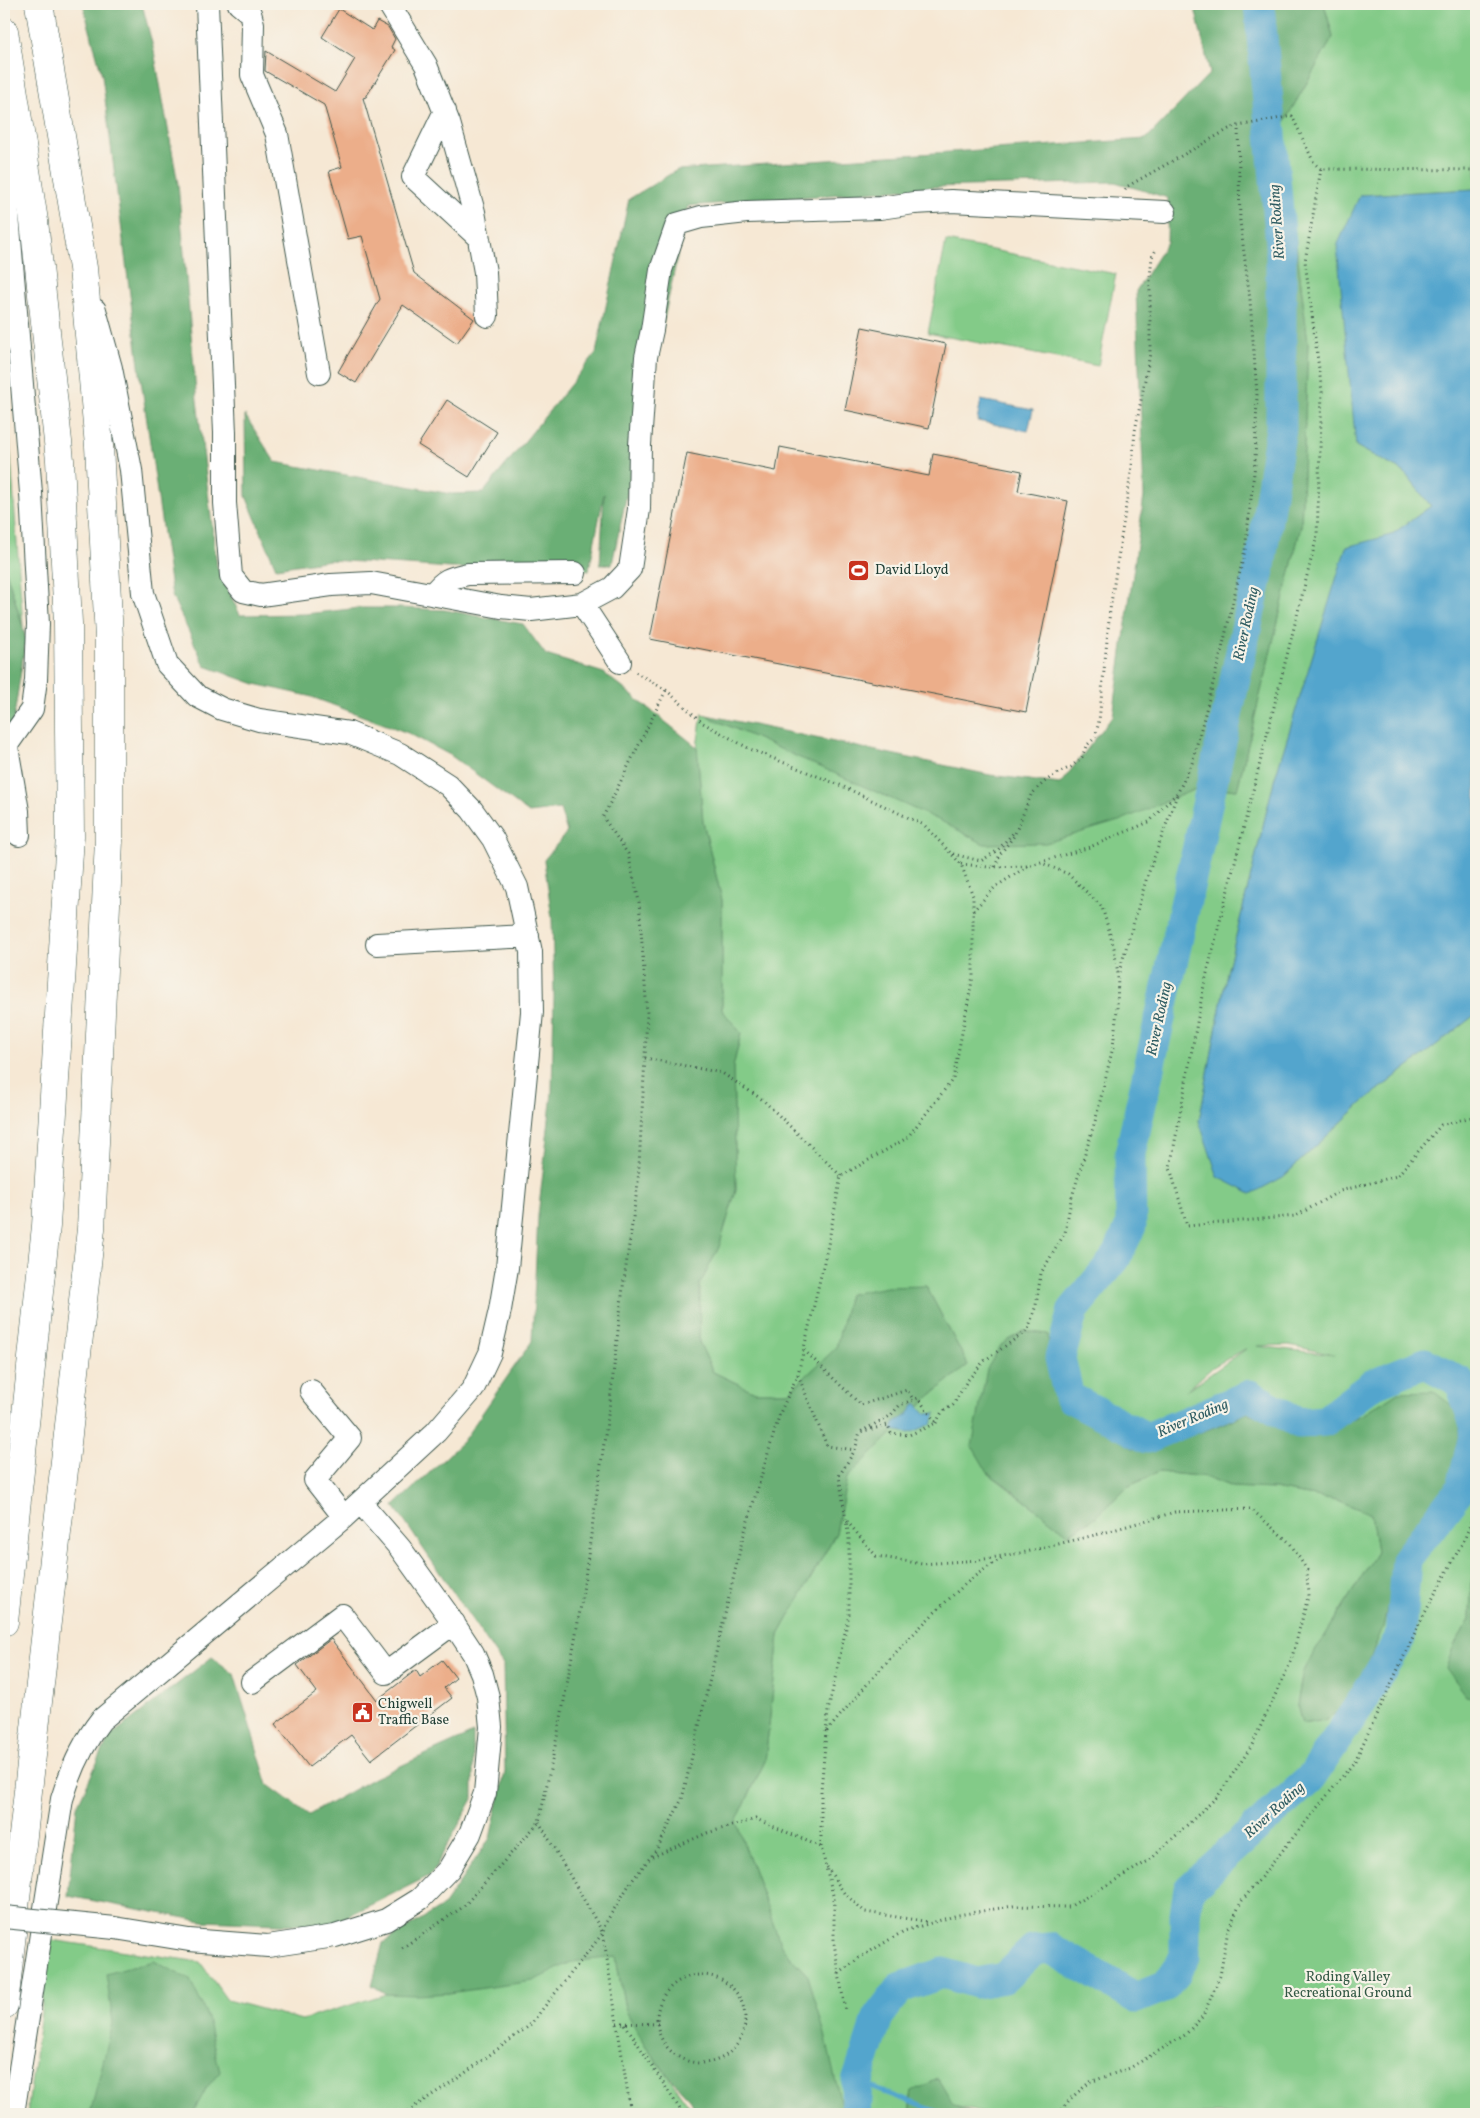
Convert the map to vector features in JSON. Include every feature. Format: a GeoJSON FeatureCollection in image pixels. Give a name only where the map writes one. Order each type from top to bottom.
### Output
{"type":"FeatureCollection","features":[{"type":"Feature","properties":{"kind":"highway"},"geometry":{"type":"LineString","coordinates":[[4,2005],[91,1229],[109,850],[109,638],[99,446],[83,268],[39,4]]}},
{"type":"Feature","properties":{"kind":"highway"},"geometry":{"type":"LineString","coordinates":[[4,31],[34,222],[60,460],[68,623],[70,836],[46,1226],[4,1622]]}},
{"type":"Feature","properties":{"kind":"street"},"geometry":{"type":"LineString","coordinates":[[207,4],[225,433],[225,503],[231,576],[243,591],[261,595],[332,585],[371,583],[531,610],[582,604],[612,588],[630,569],[639,509],[640,444],[646,357],[661,270],[677,224],[701,217],[747,212],[886,208],[914,203],[951,201],[1165,212]]}},
{"type":"Feature","properties":{"kind":"street"},"geometry":{"type":"LineString","coordinates":[[239,4],[250,13],[253,24],[252,75],[277,134],[319,373]]}},
{"type":"Feature","properties":{"kind":"street"},"geometry":{"type":"LineString","coordinates":[[389,4],[426,65],[444,111],[474,212],[485,272],[487,316]]}},
{"type":"Feature","properties":{"kind":"street"},"geometry":{"type":"LineString","coordinates":[[444,111],[413,177],[478,237]]}},
{"type":"Feature","properties":{"kind":"street"},"geometry":{"type":"LineString","coordinates":[[4,168],[31,493],[38,624],[36,680],[32,709],[5,748],[18,811],[19,834]]}},
{"type":"Feature","properties":{"kind":"street"},"geometry":{"type":"LineString","coordinates":[[13,2114],[62,1800],[72,1767],[87,1738],[101,1720],[352,1510],[436,1432],[473,1389],[490,1353],[507,1268],[532,1012],[531,952],[517,887],[493,839],[472,810],[448,785],[400,754],[349,733],[259,720],[222,709],[197,696],[168,664],[143,593],[131,470],[111,368],[83,268]]}},
{"type":"Feature","properties":{"kind":"street"},"geometry":{"type":"LineString","coordinates":[[433,594],[441,583],[446,580],[468,574],[575,573]]}},
{"type":"Feature","properties":{"kind":"street"},"geometry":{"type":"LineString","coordinates":[[582,604],[620,662]]}},
{"type":"Feature","properties":{"kind":"street"},"geometry":{"type":"LineString","coordinates":[[376,944],[528,936]]}},
{"type":"Feature","properties":{"kind":"street"},"geometry":{"type":"LineString","coordinates":[[4,1916],[115,1928],[189,1940],[268,1946],[335,1936],[386,1920],[420,1900],[454,1862],[470,1834],[484,1793],[490,1727],[488,1697],[482,1674],[473,1653],[454,1623],[400,1548],[315,1480],[350,1438],[311,1391]]}},
{"type":"Feature","properties":{"kind":"street"},"geometry":{"type":"LineString","coordinates":[[252,1682],[342,1615],[386,1673],[454,1623]]}},
{"type":"Feature","properties":{"kind":"path"},"geometry":{"type":"LineString","coordinates":[[1114,208],[1128,186],[1238,126],[1292,116],[1314,163],[1321,169],[1476,170]]}},
{"type":"Feature","properties":{"kind":"path"},"geometry":{"type":"LineString","coordinates":[[1118,974],[1147,877],[1178,792],[1195,755],[1245,550],[1255,464],[1257,394],[1250,300],[1240,221],[1238,126]]}},
{"type":"Feature","properties":{"kind":"path"},"geometry":{"type":"LineString","coordinates":[[1321,169],[1305,261],[1322,392],[1317,536],[1204,985],[1170,1168],[1187,1226],[1296,1216],[1340,1191],[1397,1176],[1441,1125],[1476,1116]]}},
{"type":"Feature","properties":{"kind":"path"},"geometry":{"type":"LineString","coordinates":[[995,867],[1000,854],[1016,830],[1032,795],[1043,783],[1071,767],[1082,757],[1086,746],[1095,738],[1100,721],[1110,610],[1132,466],[1135,431],[1150,354],[1150,276],[1152,257],[1157,248]]}},
{"type":"Feature","properties":{"kind":"path"},"geometry":{"type":"LineString","coordinates":[[402,2114],[460,2076],[529,2026],[603,1933],[605,1924],[631,1882],[657,1849],[682,1799],[742,1541],[780,1413],[798,1374],[828,1245],[841,1176],[907,1138],[953,1079],[973,976],[973,896],[961,864],[924,825],[842,786],[750,749],[703,723],[666,690],[620,662]]}},
{"type":"Feature","properties":{"kind":"path"},"geometry":{"type":"LineString","coordinates":[[402,1948],[463,1907],[539,1822],[561,1718],[581,1605],[638,1183],[645,1058],[646,1013],[639,901],[628,854],[603,817],[666,690]]}},
{"type":"Feature","properties":{"kind":"path"},"geometry":{"type":"LineString","coordinates":[[961,864],[995,867],[1028,866],[1090,847],[1149,822],[1178,792]]}},
{"type":"Feature","properties":{"kind":"path"},"geometry":{"type":"LineString","coordinates":[[952,854],[981,861],[998,850],[1016,830]]}},
{"type":"Feature","properties":{"kind":"path"},"geometry":{"type":"LineString","coordinates":[[860,1432],[888,1425],[891,1433],[909,1435],[936,1423],[942,1412],[953,1405],[967,1381],[984,1361],[1028,1330],[1036,1305],[1041,1273],[1065,1233],[1071,1200],[1096,1118],[1113,1047],[1118,974],[1114,948],[1102,907],[1068,874],[1041,862]]}},
{"type":"Feature","properties":{"kind":"path"},"geometry":{"type":"LineString","coordinates":[[973,911],[995,887],[1028,866]]}},
{"type":"Feature","properties":{"kind":"path"},"geometry":{"type":"LineString","coordinates":[[645,1058],[722,1072],[763,1100],[841,1176]]}},
{"type":"Feature","properties":{"kind":"path"},"geometry":{"type":"LineString","coordinates":[[804,1350],[861,1405],[907,1390],[913,1399]]}},
{"type":"Feature","properties":{"kind":"path"},"geometry":{"type":"LineString","coordinates":[[798,1374],[827,1446],[838,1446],[855,1450]]}},
{"type":"Feature","properties":{"kind":"path"},"geometry":{"type":"LineString","coordinates":[[845,2010],[834,1943],[834,1899],[821,1847],[821,1790],[828,1711],[849,1614],[849,1538],[839,1476],[855,1450],[860,1432],[890,1416],[900,1404],[918,1398],[936,1423]]}},
{"type":"Feature","properties":{"kind":"path"},"geometry":{"type":"LineString","coordinates":[[839,1974],[859,1958],[904,1931],[958,1915],[1013,1906],[1069,1907],[1150,1860],[1218,1796],[1251,1747],[1291,1660],[1308,1597],[1307,1570],[1290,1543],[1251,1509],[1175,1512],[1103,1533],[1006,1556],[922,1564],[876,1556],[846,1520]]}},
{"type":"Feature","properties":{"kind":"path"},"geometry":{"type":"LineString","coordinates":[[1059,2114],[1070,2099],[1090,2082],[1130,2068],[1185,2035],[1203,2016],[1220,1976],[1228,1930],[1241,1902],[1354,1761],[1420,1622],[1465,1538],[1476,1509]]}},
{"type":"Feature","properties":{"kind":"path"},"geometry":{"type":"LineString","coordinates":[[827,1732],[872,1678],[929,1619],[970,1580],[1006,1556]]}},
{"type":"Feature","properties":{"kind":"path"},"geometry":{"type":"LineString","coordinates":[[650,1858],[706,1833],[756,1819],[821,1847]]}},
{"type":"Feature","properties":{"kind":"path"},"geometry":{"type":"LineString","coordinates":[[539,1822],[603,1933],[631,2114]]}},
{"type":"Feature","properties":{"kind":"path"},"geometry":{"type":"LineString","coordinates":[[825,1866],[844,1893],[865,1912],[932,1922]]}},
{"type":"Feature","properties":{"kind":"path"},"geometry":{"type":"LineString","coordinates":[[703,1975],[719,1979],[732,1988],[739,1996],[745,2017],[742,2033],[734,2047],[727,2054],[710,2062],[690,2061],[673,2052],[660,2035],[658,2024],[658,2014],[666,1993],[682,1980],[703,1975]]}},
{"type":"Feature","properties":{"kind":"path"},"geometry":{"type":"LineString","coordinates":[[617,2023],[658,2024]]}},
{"type":"Feature","properties":{"kind":"path"},"geometry":{"type":"LineString","coordinates":[[625,2024],[683,2114]]}},
{"type":"Feature","properties":{"kind":"green space"},"geometry":{"type":"Polygon","coordinates":[[[83,4],[142,4],[154,51],[178,184],[196,392],[217,567],[240,615],[305,614],[360,608],[400,608],[445,610],[523,624],[546,655],[604,673],[697,747],[703,822],[722,900],[722,1010],[741,1033],[733,1067],[736,1190],[719,1247],[700,1284],[699,1342],[713,1372],[755,1392],[789,1392],[836,1348],[849,1294],[887,1287],[926,1286],[968,1365],[931,1395],[847,1478],[836,1533],[779,1635],[765,1761],[736,1822],[782,1948],[808,1976],[825,2034],[843,2114],[697,2114],[690,2099],[670,2078],[645,2045],[625,2009],[616,1957],[571,1962],[533,1981],[449,1993],[386,1994],[372,1985],[383,1943],[444,1905],[490,1838],[505,1772],[503,1665],[394,1506],[463,1441],[532,1341],[538,1216],[552,1093],[554,996],[552,918],[544,860],[567,832],[560,809],[529,813],[450,755],[408,733],[309,696],[255,684],[205,666],[172,596],[140,373],[102,75],[83,4]]]}},
{"type":"Feature","properties":{"kind":"green space"},"geometry":{"type":"Polygon","coordinates":[[[1194,4],[1324,4],[1333,37],[1282,126],[1308,343],[1301,526],[1237,790],[1203,786],[1119,821],[1046,843],[984,844],[941,821],[702,714],[990,775],[1060,784],[1113,716],[1144,496],[1136,291],[1167,242],[1168,198],[1115,182],[932,187],[688,206],[612,564],[600,565],[604,494],[589,570],[451,568],[330,560],[276,568],[246,496],[245,415],[275,462],[451,494],[483,493],[596,353],[629,199],[677,170],[1146,139],[1210,73],[1194,4]]]}},
{"type":"Feature","properties":{"kind":"green space","name":"Roding Valley Recreational Ground"},"geometry":{"type":"Polygon","coordinates":[[[1324,4],[1476,4],[1476,189],[1360,195],[1356,446],[1404,472],[1431,506],[1391,535],[1346,548],[1274,781],[1226,977],[1199,1121],[1283,1177],[1364,1101],[1476,1014],[1476,1561],[1471,1584],[1470,1620],[1454,1645],[1466,1694],[1476,1697],[1476,2114],[988,2114],[954,2106],[912,2091],[909,2114],[843,2114],[808,1976],[782,1948],[736,1822],[765,1761],[779,1635],[836,1533],[846,1478],[931,1395],[968,1365],[926,1286],[849,1294],[836,1349],[789,1392],[755,1392],[713,1372],[699,1342],[700,1284],[719,1247],[736,1190],[733,1067],[741,1034],[722,1010],[722,900],[703,822],[697,747],[702,714],[936,818],[1193,790],[1203,786],[1237,790],[1301,526],[1308,343],[1282,126],[1333,37],[1324,4]],[[1289,1345],[1257,1346],[1334,1355],[1289,1345]],[[1245,1349],[1213,1367],[1186,1391],[1246,1349],[1245,1349]],[[1398,1392],[1364,1414],[1329,1429],[1307,1433],[1279,1422],[1247,1413],[1192,1435],[1134,1449],[1065,1403],[988,1473],[1069,1534],[1097,1516],[1127,1487],[1159,1472],[1207,1477],[1232,1487],[1274,1489],[1337,1500],[1371,1514],[1377,1552],[1303,1671],[1297,1705],[1302,1724],[1325,1720],[1383,1627],[1400,1550],[1424,1522],[1455,1446],[1463,1414],[1398,1392]]]}},
{"type":"Feature","properties":{"kind":"green space"},"geometry":{"type":"Polygon","coordinates":[[[946,241],[1116,274],[1098,366],[928,333],[946,241]]]}},
{"type":"Feature","properties":{"kind":"green space"},"geometry":{"type":"Polygon","coordinates":[[[4,360],[23,627],[4,564],[4,360]]]}},
{"type":"Feature","properties":{"kind":"green space"},"geometry":{"type":"Polygon","coordinates":[[[4,564],[26,638],[13,723],[4,727],[4,564]]]}},
{"type":"Feature","properties":{"kind":"green space"},"geometry":{"type":"Polygon","coordinates":[[[1023,1331],[1048,1334],[1051,1367],[1065,1403],[1134,1449],[1192,1435],[1247,1413],[1308,1433],[1329,1429],[1364,1414],[1398,1392],[1433,1391],[1463,1414],[1449,1481],[1424,1522],[1400,1550],[1383,1627],[1348,1705],[1325,1720],[1302,1724],[1297,1705],[1303,1671],[1377,1552],[1371,1514],[1337,1500],[1274,1489],[1232,1487],[1207,1477],[1159,1472],[1127,1487],[1097,1516],[1068,1534],[988,1473],[972,1446],[987,1369],[1001,1345],[1023,1331]]]}},
{"type":"Feature","properties":{"kind":"green space"},"geometry":{"type":"Polygon","coordinates":[[[1476,1561],[1476,1697],[1466,1695],[1446,1668],[1454,1645],[1470,1620],[1471,1584],[1476,1561]]]}},
{"type":"Feature","properties":{"kind":"green space"},"geometry":{"type":"Polygon","coordinates":[[[212,1657],[234,1674],[268,1785],[309,1815],[374,1778],[473,1733],[473,1799],[431,1875],[328,1926],[202,1921],[68,1896],[77,1806],[109,1737],[212,1657]]]}},
{"type":"Feature","properties":{"kind":"green space"},"geometry":{"type":"Polygon","coordinates":[[[51,1940],[200,1962],[227,2000],[302,2020],[386,1994],[449,1993],[562,1959],[616,1957],[625,2009],[645,2045],[695,2114],[27,2114],[51,1940]]]}},
{"type":"Feature","properties":{"kind":"green space"},"geometry":{"type":"Polygon","coordinates":[[[154,1961],[190,1980],[206,2013],[220,2072],[208,2086],[192,2114],[90,2114],[113,2023],[106,1974],[154,1961]]]}},
{"type":"Feature","properties":{"kind":"green space"},"geometry":{"type":"Polygon","coordinates":[[[938,2079],[954,2106],[975,2114],[909,2114],[912,2091],[938,2079]]]}},
{"type":"Feature","properties":{"kind":"water"},"geometry":{"type":"Polygon","coordinates":[[[1476,189],[1476,1014],[1364,1101],[1283,1177],[1251,1194],[1218,1177],[1199,1121],[1226,977],[1274,781],[1346,547],[1391,535],[1431,506],[1404,472],[1356,446],[1337,246],[1360,195],[1476,189]]]}},
{"type":"Feature","properties":{"kind":"water"},"geometry":{"type":"Polygon","coordinates":[[[981,400],[1033,410],[1028,431],[977,421],[981,400]]]}},
{"type":"Feature","properties":{"kind":"water"},"geometry":{"type":"Polygon","coordinates":[[[916,1403],[926,1414],[936,1413],[932,1424],[910,1433],[892,1430],[894,1424],[908,1414],[916,1403]]]}},
{"type":"Feature","properties":{"kind":"building"},"geometry":{"type":"Polygon","coordinates":[[[339,9],[372,30],[377,21],[388,27],[395,39],[391,47],[395,50],[366,97],[363,98],[414,273],[474,319],[457,343],[403,305],[356,383],[338,372],[380,299],[362,236],[348,239],[329,171],[342,167],[324,105],[265,71],[266,51],[335,92],[355,59],[322,37],[339,9]]]}},
{"type":"Feature","properties":{"kind":"building"},"geometry":{"type":"Polygon","coordinates":[[[862,327],[946,344],[929,428],[845,410],[862,327]]]}},
{"type":"Feature","properties":{"kind":"building"},"geometry":{"type":"Polygon","coordinates":[[[447,400],[497,432],[469,477],[418,445],[447,400]]]}},
{"type":"Feature","properties":{"kind":"building","name":"David Lloyd"},"geometry":{"type":"Polygon","coordinates":[[[780,447],[929,476],[933,454],[1022,471],[1018,491],[1068,501],[1026,712],[650,639],[687,453],[776,471],[780,447]]]}},
{"type":"Feature","properties":{"kind":"building","name":"Chigwell Traffic Base"},"geometry":{"type":"Polygon","coordinates":[[[331,1639],[377,1700],[416,1670],[420,1677],[442,1660],[456,1678],[444,1688],[452,1698],[371,1760],[351,1735],[309,1767],[275,1724],[317,1692],[297,1665],[331,1639]]]}},
{"type":"Feature","properties":{"kind":"waterway","name":"River Roding"},"geometry":{"type":"LineString","coordinates":[[855,2114],[857,2082],[878,2017],[900,1988],[943,1973],[976,1983],[1004,1978],[1033,1950],[1050,1948],[1136,1998],[1166,1986],[1185,1957],[1185,1914],[1189,1889],[1310,1779],[1365,1697],[1400,1638],[1406,1560],[1462,1487],[1476,1427],[1460,1382],[1425,1363],[1373,1384],[1325,1421],[1299,1423],[1250,1395],[1147,1438],[1069,1397],[1060,1358],[1073,1310],[1115,1259],[1131,1226],[1130,1154],[1260,566],[1281,428],[1281,243],[1259,4]]}},
{"type":"Feature","properties":{"kind":"waterway"},"geometry":{"type":"LineString","coordinates":[[857,2082],[943,2114]]}},
{"type":"Feature","properties":{"kind":"place","name":"David Lloyd"},"geometry":{"type":"Point","coordinates":[859,570]}},
{"type":"Feature","properties":{"kind":"place","name":"Chigwell Traffic Base"},"geometry":{"type":"Point","coordinates":[362,1712]}}]}
